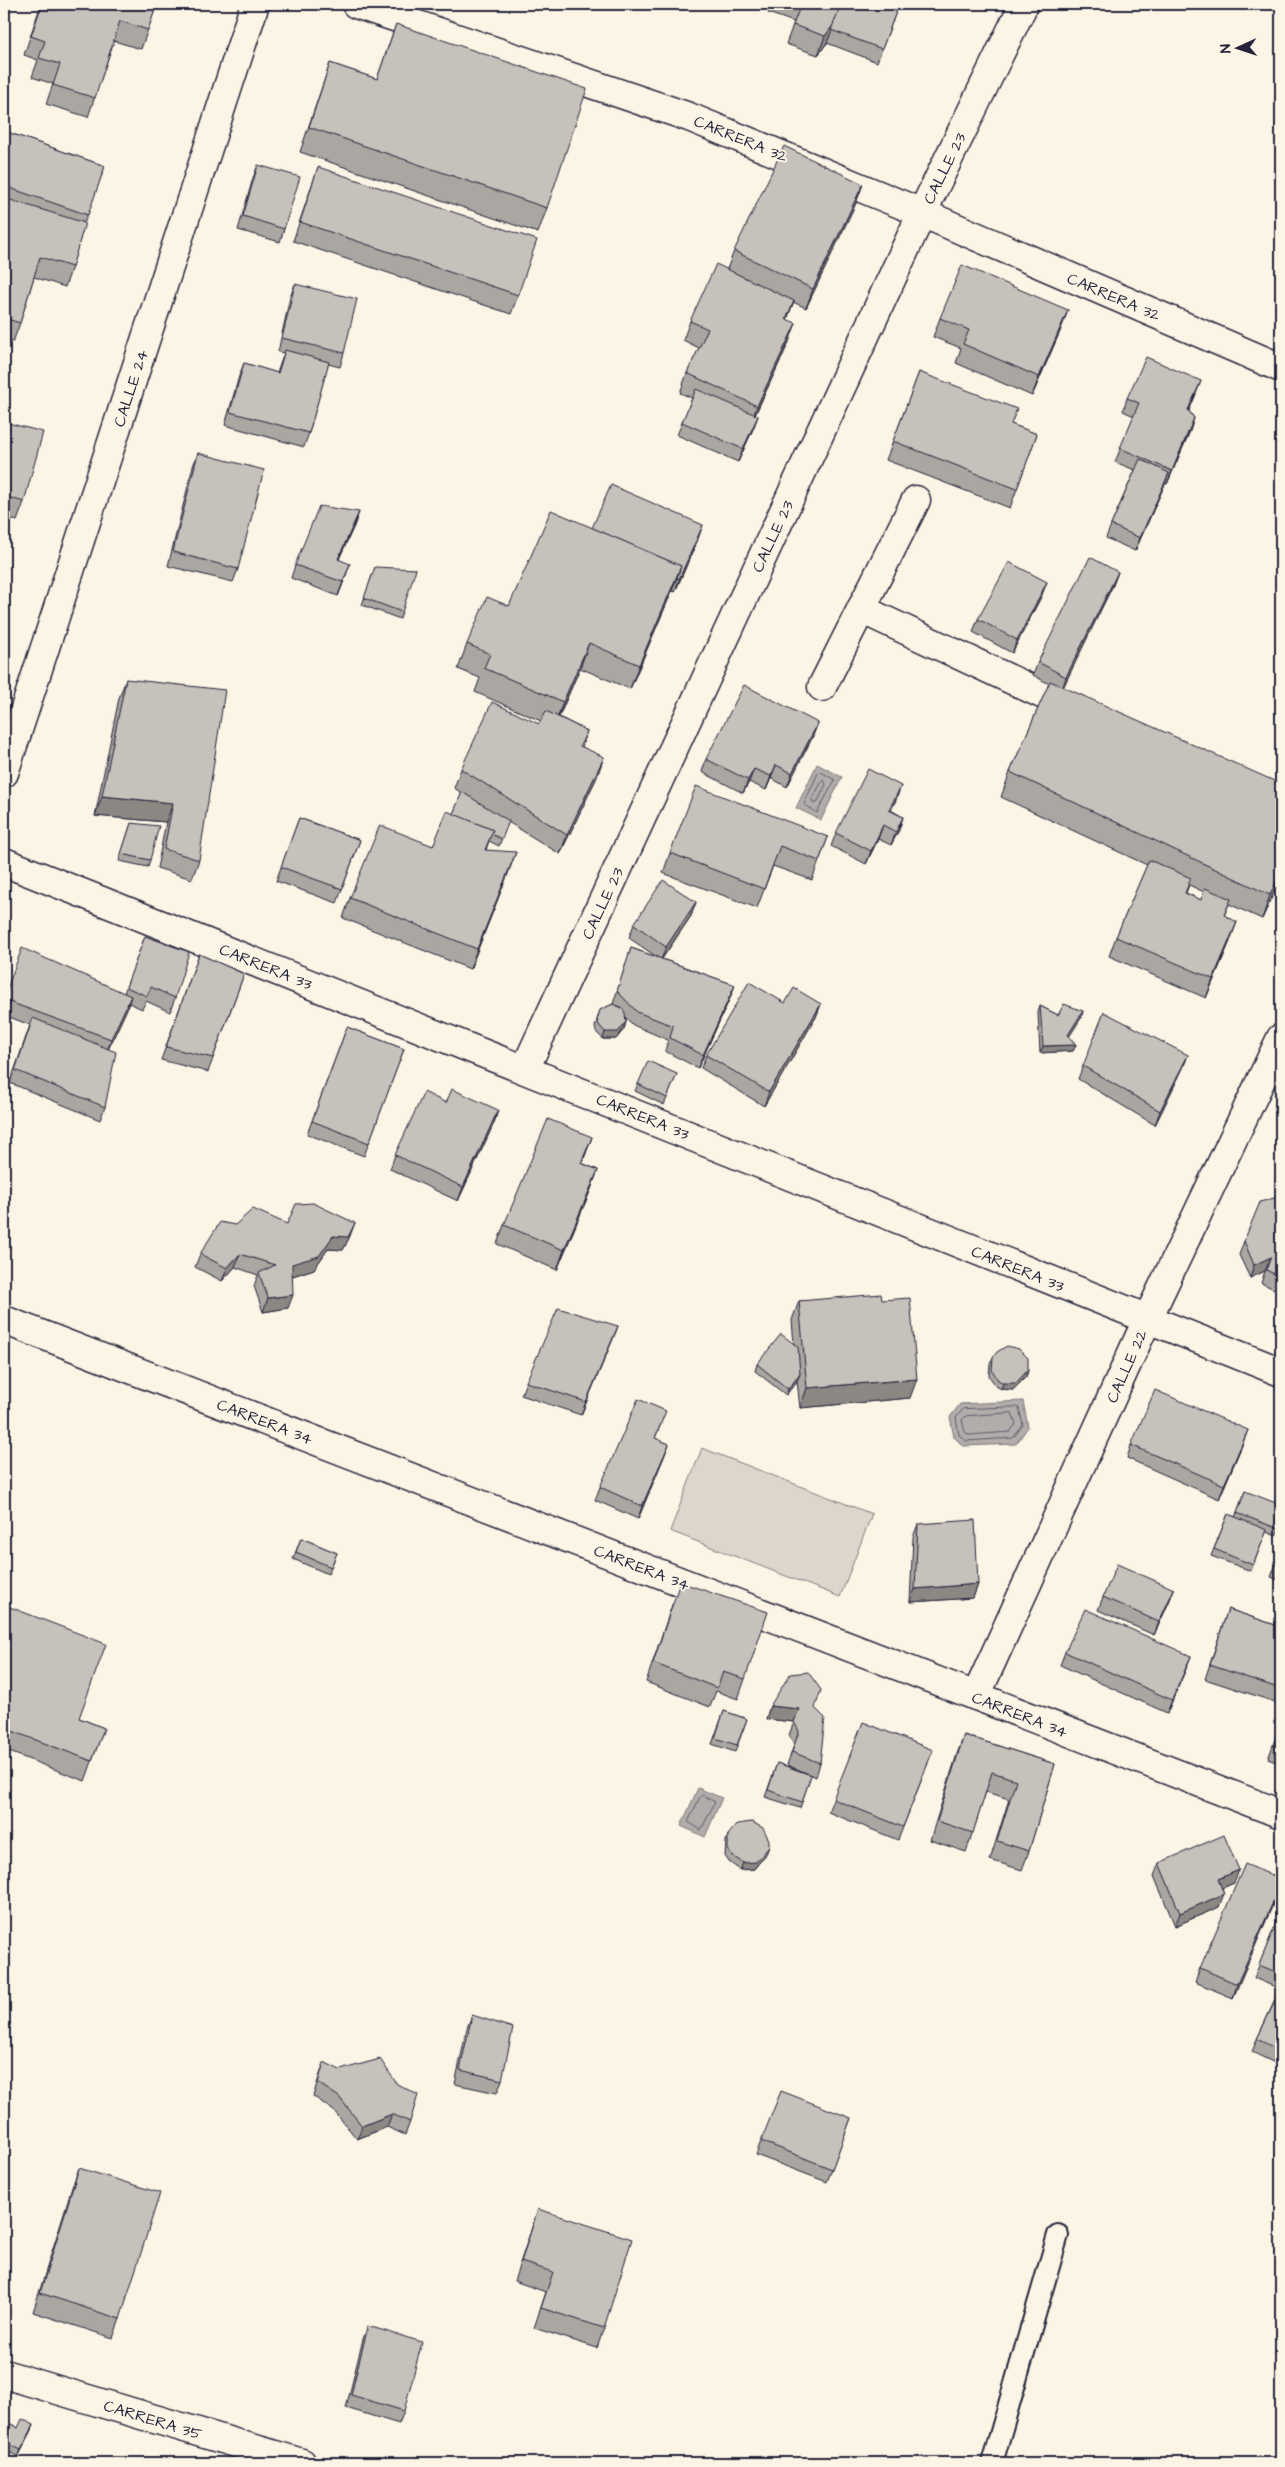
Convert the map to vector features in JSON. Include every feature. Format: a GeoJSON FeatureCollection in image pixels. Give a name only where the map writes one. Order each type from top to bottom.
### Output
{"type":"FeatureCollection","features":[{"type":"Feature","properties":{"kind":"street","name":"CALLE 24"},"geometry":{"type":"LineString","coordinates":[[4,773],[255,4]]}},
{"type":"Feature","properties":{"kind":"street","name":"CARRERA 32"},"geometry":{"type":"LineString","coordinates":[[356,4],[690,117],[922,213],[1281,368]]}},
{"type":"Feature","properties":{"kind":"street","name":"CALLE 23"},"geometry":{"type":"LineString","coordinates":[[525,1069],[922,213],[1024,4]]}},
{"type":"Feature","properties":{"kind":"street"},"geometry":{"type":"LineString","coordinates":[[822,686],[916,500]]}},
{"type":"Feature","properties":{"kind":"street"},"geometry":{"type":"LineString","coordinates":[[861,610],[1102,722]]}},
{"type":"Feature","properties":{"kind":"street","name":"CARRERA 33"},"geometry":{"type":"LineString","coordinates":[[4,862],[1281,1372]]}},
{"type":"Feature","properties":{"kind":"street","name":"CALLE 22"},"geometry":{"type":"LineString","coordinates":[[976,1696],[1147,1320],[1281,1038]]}},
{"type":"Feature","properties":{"kind":"street","name":"CARRERA 34"},"geometry":{"type":"LineString","coordinates":[[4,1320],[1281,1814]]}},
{"type":"Feature","properties":{"kind":"street","name":"CARRERA 35"},"geometry":{"type":"LineString","coordinates":[[4,2374],[302,2463]]}},
{"type":"Feature","properties":{"kind":"lane"},"geometry":{"type":"LineString","coordinates":[[992,2463],[1058,2235]]}},
{"type":"Feature","properties":{"kind":"shaded area"},"geometry":{"type":"Polygon","coordinates":[[[702,1448],[872,1514],[840,1597],[670,1531],[702,1448]]]}},
{"type":"Feature","properties":{"kind":"water"},"geometry":{"type":"Polygon","coordinates":[[[817,764],[842,777],[821,820],[796,808],[817,764]]]}},
{"type":"Feature","properties":{"kind":"water"},"geometry":{"type":"Polygon","coordinates":[[[1023,1401],[1028,1427],[1016,1444],[963,1446],[954,1437],[950,1417],[960,1404],[1023,1401]]]}},
{"type":"Feature","properties":{"kind":"water"},"geometry":{"type":"Polygon","coordinates":[[[698,1788],[722,1798],[705,1837],[681,1826],[698,1788]]]}},
{"type":"Feature","properties":{"kind":"building"},"geometry":{"type":"Polygon","coordinates":[[[42,4],[157,4],[148,30],[120,21],[95,98],[53,85],[60,64],[39,58],[45,41],[31,36],[42,4]]]}},
{"type":"Feature","properties":{"kind":"building"},"geometry":{"type":"Polygon","coordinates":[[[801,4],[841,4],[834,24],[825,36],[793,25],[801,4]]]}},
{"type":"Feature","properties":{"kind":"building"},"geometry":{"type":"Polygon","coordinates":[[[841,4],[899,4],[882,49],[831,30],[841,4]]]}},
{"type":"Feature","properties":{"kind":"building"},"geometry":{"type":"Polygon","coordinates":[[[396,24],[587,89],[547,208],[309,127],[330,63],[377,79],[396,24]]]}},
{"type":"Feature","properties":{"kind":"building"},"geometry":{"type":"Polygon","coordinates":[[[4,131],[105,166],[88,215],[4,186],[4,131]]]}},
{"type":"Feature","properties":{"kind":"building"},"geometry":{"type":"Polygon","coordinates":[[[784,146],[863,184],[813,289],[734,251],[784,146]]]}},
{"type":"Feature","properties":{"kind":"building"},"geometry":{"type":"Polygon","coordinates":[[[258,165],[300,177],[284,229],[243,216],[258,165]]]}},
{"type":"Feature","properties":{"kind":"building"},"geometry":{"type":"Polygon","coordinates":[[[318,167],[537,240],[518,295],[300,222],[318,167]]]}},
{"type":"Feature","properties":{"kind":"building"},"geometry":{"type":"Polygon","coordinates":[[[4,198],[85,223],[72,267],[40,257],[20,323],[4,318],[4,198]]]}},
{"type":"Feature","properties":{"kind":"building"},"geometry":{"type":"Polygon","coordinates":[[[716,264],[794,301],[786,319],[796,323],[757,406],[687,373],[708,329],[690,321],[716,264]]]}},
{"type":"Feature","properties":{"kind":"building"},"geometry":{"type":"Polygon","coordinates":[[[962,265],[1068,310],[1039,377],[963,344],[969,330],[940,318],[962,265]]]}},
{"type":"Feature","properties":{"kind":"building"},"geometry":{"type":"Polygon","coordinates":[[[295,284],[357,299],[344,353],[282,338],[295,284]]]}},
{"type":"Feature","properties":{"kind":"building"},"geometry":{"type":"Polygon","coordinates":[[[285,350],[329,362],[309,433],[230,412],[244,363],[278,373],[285,350]]]}},
{"type":"Feature","properties":{"kind":"building"},"geometry":{"type":"Polygon","coordinates":[[[1146,357],[1201,381],[1188,410],[1194,418],[1172,471],[1120,448],[1139,403],[1127,398],[1146,357]]]}},
{"type":"Feature","properties":{"kind":"building"},"geometry":{"type":"Polygon","coordinates":[[[919,372],[1017,409],[1011,424],[1037,434],[1017,489],[893,441],[919,372]]]}},
{"type":"Feature","properties":{"kind":"building"},"geometry":{"type":"Polygon","coordinates":[[[696,389],[758,416],[743,449],[682,422],[696,389]]]}},
{"type":"Feature","properties":{"kind":"building"},"geometry":{"type":"Polygon","coordinates":[[[4,422],[43,432],[24,502],[4,496],[4,422]]]}},
{"type":"Feature","properties":{"kind":"building"},"geometry":{"type":"Polygon","coordinates":[[[198,453],[264,470],[238,569],[173,552],[198,453]]]}},
{"type":"Feature","properties":{"kind":"building"},"geometry":{"type":"Polygon","coordinates":[[[1140,459],[1169,473],[1140,538],[1111,525],[1140,459]]]}},
{"type":"Feature","properties":{"kind":"building"},"geometry":{"type":"Polygon","coordinates":[[[611,485],[703,525],[679,579],[677,578],[681,566],[592,528],[611,485]]]}},
{"type":"Feature","properties":{"kind":"building"},"geometry":{"type":"Polygon","coordinates":[[[319,506],[359,512],[338,559],[350,564],[343,582],[295,565],[319,506]]]}},
{"type":"Feature","properties":{"kind":"building"},"geometry":{"type":"Polygon","coordinates":[[[551,510],[681,566],[639,665],[589,643],[563,702],[484,668],[490,654],[467,644],[487,597],[509,606],[551,510]]]}},
{"type":"Feature","properties":{"kind":"building"},"geometry":{"type":"Polygon","coordinates":[[[1090,557],[1118,572],[1066,677],[1038,662],[1090,557]]]}},
{"type":"Feature","properties":{"kind":"building"},"geometry":{"type":"Polygon","coordinates":[[[1009,562],[1047,582],[1017,640],[978,619],[1009,562]]]}},
{"type":"Feature","properties":{"kind":"building"},"geometry":{"type":"Polygon","coordinates":[[[375,567],[416,569],[402,612],[364,598],[375,567]]]}},
{"type":"Feature","properties":{"kind":"building"},"geometry":{"type":"Polygon","coordinates":[[[126,679],[225,690],[199,860],[164,849],[173,803],[102,796],[126,679]]]}},
{"type":"Feature","properties":{"kind":"building"},"geometry":{"type":"Polygon","coordinates":[[[1050,681],[1281,784],[1281,872],[1270,895],[1010,772],[1050,681]]]}},
{"type":"Feature","properties":{"kind":"building"},"geometry":{"type":"Polygon","coordinates":[[[744,685],[818,723],[792,773],[776,765],[771,776],[754,769],[748,780],[706,759],[744,685]]]}},
{"type":"Feature","properties":{"kind":"building"},"geometry":{"type":"Polygon","coordinates":[[[492,702],[539,724],[546,711],[587,731],[580,746],[604,757],[567,835],[461,769],[492,702]]]}},
{"type":"Feature","properties":{"kind":"building"},"geometry":{"type":"Polygon","coordinates":[[[868,769],[901,786],[889,810],[903,817],[896,832],[883,825],[871,851],[836,833],[868,769]]]}},
{"type":"Feature","properties":{"kind":"building"},"geometry":{"type":"Polygon","coordinates":[[[696,786],[828,837],[819,861],[780,846],[764,889],[670,853],[696,786]]]}},
{"type":"Feature","properties":{"kind":"building"},"geometry":{"type":"Polygon","coordinates":[[[462,792],[509,821],[502,839],[491,834],[493,830],[453,814],[462,792]]]}},
{"type":"Feature","properties":{"kind":"building"},"geometry":{"type":"Polygon","coordinates":[[[447,811],[493,830],[485,850],[516,852],[477,949],[350,898],[380,825],[433,846],[447,811]]]}},
{"type":"Feature","properties":{"kind":"building"},"geometry":{"type":"Polygon","coordinates":[[[299,818],[360,840],[342,889],[281,867],[299,818]]]}},
{"type":"Feature","properties":{"kind":"building"},"geometry":{"type":"Polygon","coordinates":[[[131,823],[159,826],[150,860],[121,854],[131,823]]]}},
{"type":"Feature","properties":{"kind":"building"},"geometry":{"type":"Polygon","coordinates":[[[1149,860],[1191,878],[1185,893],[1201,900],[1205,888],[1231,899],[1224,915],[1237,922],[1213,979],[1116,937],[1149,860]]]}},
{"type":"Feature","properties":{"kind":"building"},"geometry":{"type":"Polygon","coordinates":[[[663,880],[696,902],[666,947],[634,924],[663,880]]]}},
{"type":"Feature","properties":{"kind":"building"},"geometry":{"type":"Polygon","coordinates":[[[145,936],[189,952],[175,998],[151,987],[147,996],[126,987],[145,936]]]}},
{"type":"Feature","properties":{"kind":"building"},"geometry":{"type":"Polygon","coordinates":[[[22,948],[131,996],[111,1039],[4,1000],[22,948]]]}},
{"type":"Feature","properties":{"kind":"building"},"geometry":{"type":"Polygon","coordinates":[[[631,948],[735,985],[703,1055],[670,1038],[673,1026],[637,1012],[617,991],[631,948]]]}},
{"type":"Feature","properties":{"kind":"building"},"geometry":{"type":"Polygon","coordinates":[[[199,954],[244,974],[213,1058],[166,1047],[199,954]]]}},
{"type":"Feature","properties":{"kind":"building"},"geometry":{"type":"Polygon","coordinates":[[[749,982],[785,1003],[794,988],[821,1004],[769,1092],[706,1055],[749,982]]]}},
{"type":"Feature","properties":{"kind":"building"},"geometry":{"type":"Polygon","coordinates":[[[613,1004],[622,1008],[625,1013],[626,1022],[618,1032],[605,1032],[597,1020],[600,1010],[613,1004]]]}},
{"type":"Feature","properties":{"kind":"building"},"geometry":{"type":"Polygon","coordinates":[[[1064,1004],[1083,1011],[1068,1035],[1076,1045],[1043,1046],[1040,1006],[1058,1015],[1064,1004]]]}},
{"type":"Feature","properties":{"kind":"building"},"geometry":{"type":"Polygon","coordinates":[[[1104,1012],[1188,1055],[1160,1111],[1083,1066],[1104,1012]]]}},
{"type":"Feature","properties":{"kind":"building"},"geometry":{"type":"Polygon","coordinates":[[[33,1018],[116,1052],[105,1107],[15,1070],[33,1018]]]}},
{"type":"Feature","properties":{"kind":"building"},"geometry":{"type":"Polygon","coordinates":[[[347,1027],[404,1049],[369,1143],[312,1121],[347,1027]]]}},
{"type":"Feature","properties":{"kind":"building"},"geometry":{"type":"Polygon","coordinates":[[[648,1061],[677,1074],[667,1098],[638,1084],[648,1061]]]}},
{"type":"Feature","properties":{"kind":"building"},"geometry":{"type":"Polygon","coordinates":[[[452,1089],[498,1110],[463,1187],[395,1155],[424,1092],[446,1103],[452,1089]]]}},
{"type":"Feature","properties":{"kind":"building"},"geometry":{"type":"Polygon","coordinates":[[[548,1119],[592,1137],[581,1163],[598,1170],[564,1250],[504,1225],[548,1119]]]}},
{"type":"Feature","properties":{"kind":"building"},"geometry":{"type":"Polygon","coordinates":[[[1281,1196],[1281,1277],[1266,1270],[1271,1257],[1254,1265],[1244,1241],[1260,1202],[1281,1196]]]}},
{"type":"Feature","properties":{"kind":"building"},"geometry":{"type":"Polygon","coordinates":[[[313,1203],[355,1223],[348,1237],[333,1236],[319,1256],[292,1264],[293,1295],[268,1298],[259,1273],[275,1265],[240,1254],[227,1268],[200,1254],[220,1222],[235,1225],[253,1209],[287,1224],[296,1204],[313,1203]]]}},
{"type":"Feature","properties":{"kind":"building"},"geometry":{"type":"Polygon","coordinates":[[[881,1294],[882,1300],[910,1298],[917,1379],[807,1388],[799,1301],[881,1294]]]}},
{"type":"Feature","properties":{"kind":"building"},"geometry":{"type":"Polygon","coordinates":[[[558,1308],[618,1326],[586,1402],[526,1382],[558,1308]]]}},
{"type":"Feature","properties":{"kind":"building"},"geometry":{"type":"Polygon","coordinates":[[[781,1334],[798,1347],[800,1374],[788,1389],[757,1364],[781,1334]]]}},
{"type":"Feature","properties":{"kind":"building"},"geometry":{"type":"Polygon","coordinates":[[[1007,1346],[1019,1349],[1028,1358],[1028,1370],[1016,1383],[1003,1383],[998,1380],[992,1370],[993,1357],[1007,1346]]]}},
{"type":"Feature","properties":{"kind":"building"},"geometry":{"type":"Polygon","coordinates":[[[1155,1390],[1248,1430],[1224,1485],[1131,1445],[1155,1390]]]}},
{"type":"Feature","properties":{"kind":"building"},"geometry":{"type":"Polygon","coordinates":[[[638,1399],[666,1411],[655,1438],[669,1444],[642,1506],[600,1487],[638,1399]]]}},
{"type":"Feature","properties":{"kind":"building"},"geometry":{"type":"Polygon","coordinates":[[[1245,1491],[1281,1505],[1279,1529],[1237,1513],[1245,1491]]]}},
{"type":"Feature","properties":{"kind":"building"},"geometry":{"type":"Polygon","coordinates":[[[1228,1514],[1267,1530],[1253,1565],[1214,1549],[1228,1514]]]}},
{"type":"Feature","properties":{"kind":"building"},"geometry":{"type":"Polygon","coordinates":[[[975,1520],[978,1584],[915,1589],[918,1524],[975,1520]]]}},
{"type":"Feature","properties":{"kind":"building"},"geometry":{"type":"Polygon","coordinates":[[[301,1538],[337,1553],[331,1567],[296,1552],[301,1538]]]}},
{"type":"Feature","properties":{"kind":"building"},"geometry":{"type":"Polygon","coordinates":[[[1281,1551],[1281,1566],[1276,1564],[1281,1551]]]}},
{"type":"Feature","properties":{"kind":"building"},"geometry":{"type":"Polygon","coordinates":[[[1117,1564],[1174,1589],[1159,1622],[1103,1597],[1117,1564]]]}},
{"type":"Feature","properties":{"kind":"building"},"geometry":{"type":"Polygon","coordinates":[[[680,1582],[768,1612],[745,1679],[723,1672],[717,1688],[653,1663],[680,1582]]]}},
{"type":"Feature","properties":{"kind":"building"},"geometry":{"type":"Polygon","coordinates":[[[10,1607],[106,1644],[79,1718],[104,1728],[92,1761],[4,1728],[4,1624],[10,1607]]]}},
{"type":"Feature","properties":{"kind":"building"},"geometry":{"type":"Polygon","coordinates":[[[1085,1609],[1191,1656],[1172,1700],[1065,1652],[1085,1609]]]}},
{"type":"Feature","properties":{"kind":"building"},"geometry":{"type":"Polygon","coordinates":[[[1228,1609],[1281,1627],[1281,1689],[1210,1665],[1228,1609]]]}},
{"type":"Feature","properties":{"kind":"building"},"geometry":{"type":"Polygon","coordinates":[[[808,1672],[821,1690],[815,1708],[825,1718],[820,1763],[792,1752],[799,1731],[794,1722],[799,1709],[770,1706],[790,1674],[808,1672]]]}},
{"type":"Feature","properties":{"kind":"building"},"geometry":{"type":"Polygon","coordinates":[[[724,1711],[747,1719],[737,1745],[715,1738],[724,1711]]]}},
{"type":"Feature","properties":{"kind":"building"},"geometry":{"type":"Polygon","coordinates":[[[863,1722],[933,1750],[903,1827],[833,1799],[863,1722]]]}},
{"type":"Feature","properties":{"kind":"building"},"geometry":{"type":"Polygon","coordinates":[[[1281,1723],[1281,1749],[1273,1745],[1281,1723]]]}},
{"type":"Feature","properties":{"kind":"building"},"geometry":{"type":"Polygon","coordinates":[[[964,1735],[1055,1764],[1029,1851],[997,1841],[1016,1780],[992,1772],[973,1833],[937,1821],[964,1735]]]}},
{"type":"Feature","properties":{"kind":"building"},"geometry":{"type":"Polygon","coordinates":[[[777,1763],[811,1775],[802,1802],[768,1790],[777,1763]]]}},
{"type":"Feature","properties":{"kind":"building"},"geometry":{"type":"Polygon","coordinates":[[[752,1822],[763,1828],[769,1840],[769,1847],[756,1862],[743,1863],[731,1855],[728,1849],[728,1835],[737,1824],[752,1822]]]}},
{"type":"Feature","properties":{"kind":"building"},"geometry":{"type":"Polygon","coordinates":[[[1224,1835],[1239,1870],[1218,1879],[1224,1894],[1180,1913],[1159,1863],[1224,1835]]]}},
{"type":"Feature","properties":{"kind":"building"},"geometry":{"type":"Polygon","coordinates":[[[1245,1864],[1281,1879],[1281,1884],[1237,1984],[1200,1968],[1245,1864]]]}},
{"type":"Feature","properties":{"kind":"building"},"geometry":{"type":"Polygon","coordinates":[[[1281,1911],[1281,1974],[1259,1965],[1281,1911]]]}},
{"type":"Feature","properties":{"kind":"building"},"geometry":{"type":"Polygon","coordinates":[[[1281,1988],[1281,2051],[1257,2039],[1281,1988]]]}},
{"type":"Feature","properties":{"kind":"building"},"geometry":{"type":"Polygon","coordinates":[[[472,2015],[513,2028],[502,2080],[460,2070],[472,2015]]]}},
{"type":"Feature","properties":{"kind":"building"},"geometry":{"type":"Polygon","coordinates":[[[380,2059],[397,2084],[418,2095],[410,2122],[392,2114],[362,2126],[339,2097],[318,2083],[324,2062],[340,2070],[380,2059]]]}},
{"type":"Feature","properties":{"kind":"building"},"geometry":{"type":"Polygon","coordinates":[[[781,2091],[851,2118],[832,2169],[761,2141],[781,2091]]]}},
{"type":"Feature","properties":{"kind":"building"},"geometry":{"type":"Polygon","coordinates":[[[79,2168],[160,2193],[120,2319],[40,2293],[79,2168]]]}},
{"type":"Feature","properties":{"kind":"building"},"geometry":{"type":"Polygon","coordinates":[[[538,2209],[632,2239],[604,2328],[541,2308],[553,2272],[521,2262],[538,2209]]]}},
{"type":"Feature","properties":{"kind":"building"},"geometry":{"type":"Polygon","coordinates":[[[368,2326],[422,2342],[404,2411],[351,2395],[368,2326]]]}},
{"type":"Feature","properties":{"kind":"building"},"geometry":{"type":"Polygon","coordinates":[[[22,2419],[34,2425],[21,2450],[4,2441],[4,2420],[18,2428],[22,2419]]]}}]}
